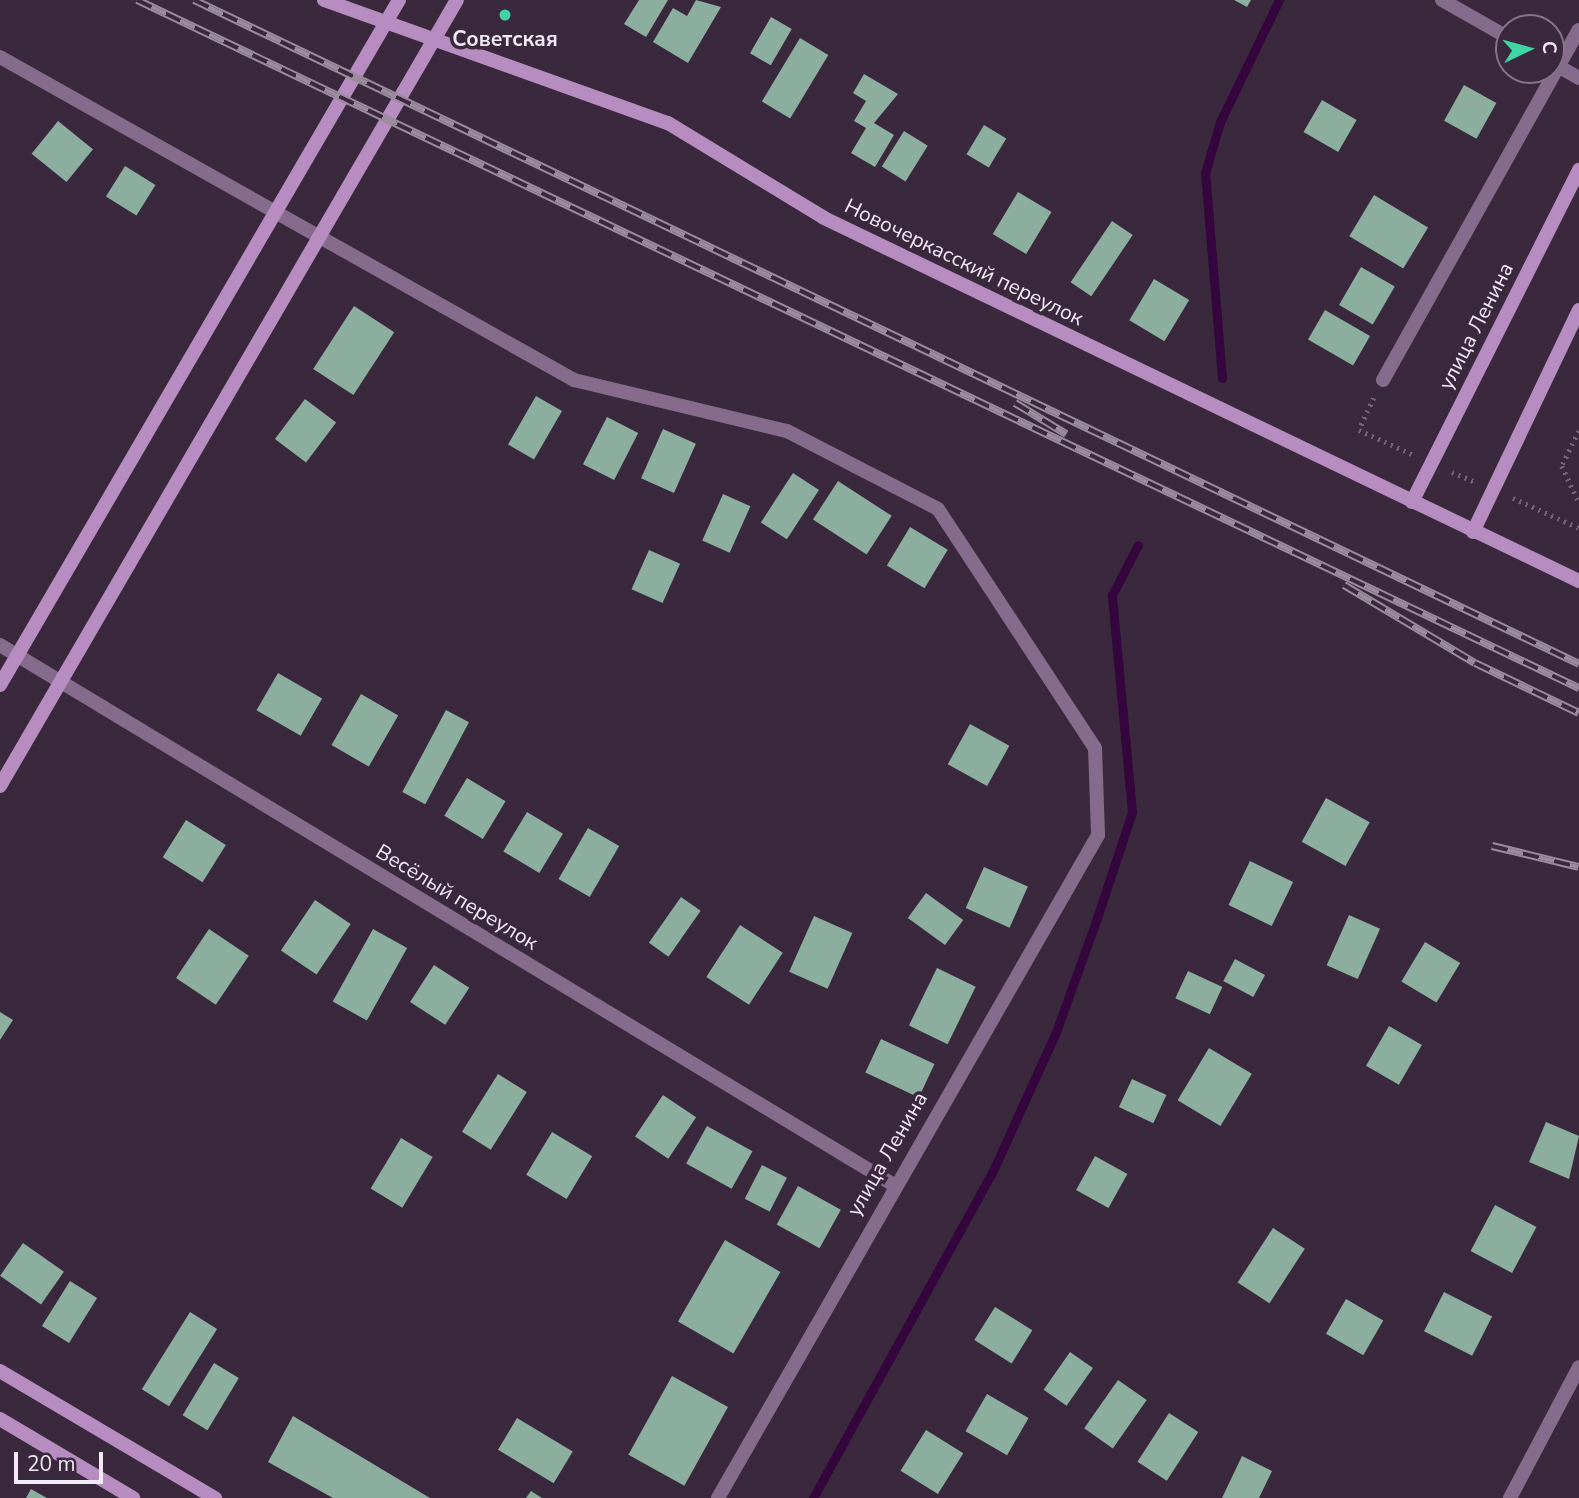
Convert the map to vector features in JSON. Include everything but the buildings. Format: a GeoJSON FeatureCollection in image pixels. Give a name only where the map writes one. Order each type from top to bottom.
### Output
{"type":"FeatureCollection","features":[{"type":"Feature","properties":{"kind":"main road","name":"Новочеркасский переулок"},"geometry":{"type":"LineString","coordinates":[[324,0],[668,123],[824,218],[1579,581]]}},
{"type":"Feature","properties":{"kind":"main road"},"geometry":{"type":"LineString","coordinates":[[0,685],[399,0]]}},
{"type":"Feature","properties":{"kind":"main road"},"geometry":{"type":"LineString","coordinates":[[0,786],[457,0]]}},
{"type":"Feature","properties":{"kind":"main road","name":"улица Ленина"},"geometry":{"type":"LineString","coordinates":[[1412,502],[1579,170]]}},
{"type":"Feature","properties":{"kind":"main road"},"geometry":{"type":"LineString","coordinates":[[1473,532],[1579,310]]}},
{"type":"Feature","properties":{"kind":"main road"},"geometry":{"type":"LineString","coordinates":[[0,1371],[215,1498]]}},
{"type":"Feature","properties":{"kind":"main road"},"geometry":{"type":"LineString","coordinates":[[0,1419],[133,1498]]}},
{"type":"Feature","properties":{"kind":"street"},"geometry":{"type":"LineString","coordinates":[[1443,0],[1495,30]]}},
{"type":"Feature","properties":{"kind":"street"},"geometry":{"type":"LineString","coordinates":[[1565,50],[1579,30]]}},
{"type":"Feature","properties":{"kind":"street","name":"улица Ленина"},"geometry":{"type":"LineString","coordinates":[[0,57],[574,380],[787,431],[938,509],[1095,748],[1098,835],[892,1184],[718,1498]]}},
{"type":"Feature","properties":{"kind":"street"},"geometry":{"type":"LineString","coordinates":[[1383,380],[1544,84]]}},
{"type":"Feature","properties":{"kind":"street","name":"Весёлый переулок"},"geometry":{"type":"LineString","coordinates":[[0,645],[892,1184]]}},
{"type":"Feature","properties":{"kind":"street"},"geometry":{"type":"LineString","coordinates":[[1510,1498],[1579,1367]]}},
{"type":"Feature","properties":{"kind":"path"},"geometry":{"type":"LineString","coordinates":[[1579,431],[1563,466],[1579,502]]}},
{"type":"Feature","properties":{"kind":"waterway"},"geometry":{"type":"LineString","coordinates":[[1222,378],[1205,173],[1220,122],[1279,0]]}},
{"type":"Feature","properties":{"kind":"waterway"},"geometry":{"type":"LineString","coordinates":[[813,1498],[992,1173],[1056,1032],[1097,918],[1132,812],[1112,595],[1138,545]]}},
{"type":"Feature","properties":{"kind":"railway"},"geometry":{"type":"LineString","coordinates":[[137,0],[1579,688]]}},
{"type":"Feature","properties":{"kind":"railway"},"geometry":{"type":"LineString","coordinates":[[194,0],[1579,664]]}},
{"type":"Feature","properties":{"kind":"railway"},"geometry":{"type":"LineString","coordinates":[[1015,403],[1066,434]]}},
{"type":"Feature","properties":{"kind":"railway"},"geometry":{"type":"LineString","coordinates":[[1344,585],[1475,663],[1579,713]]}},
{"type":"Feature","properties":{"kind":"railway"},"geometry":{"type":"LineString","coordinates":[[1492,846],[1579,867]]}},
{"type":"Feature","properties":{"kind":"place","name":"Советская"},"geometry":{"type":"Point","coordinates":[505,15]}}]}
